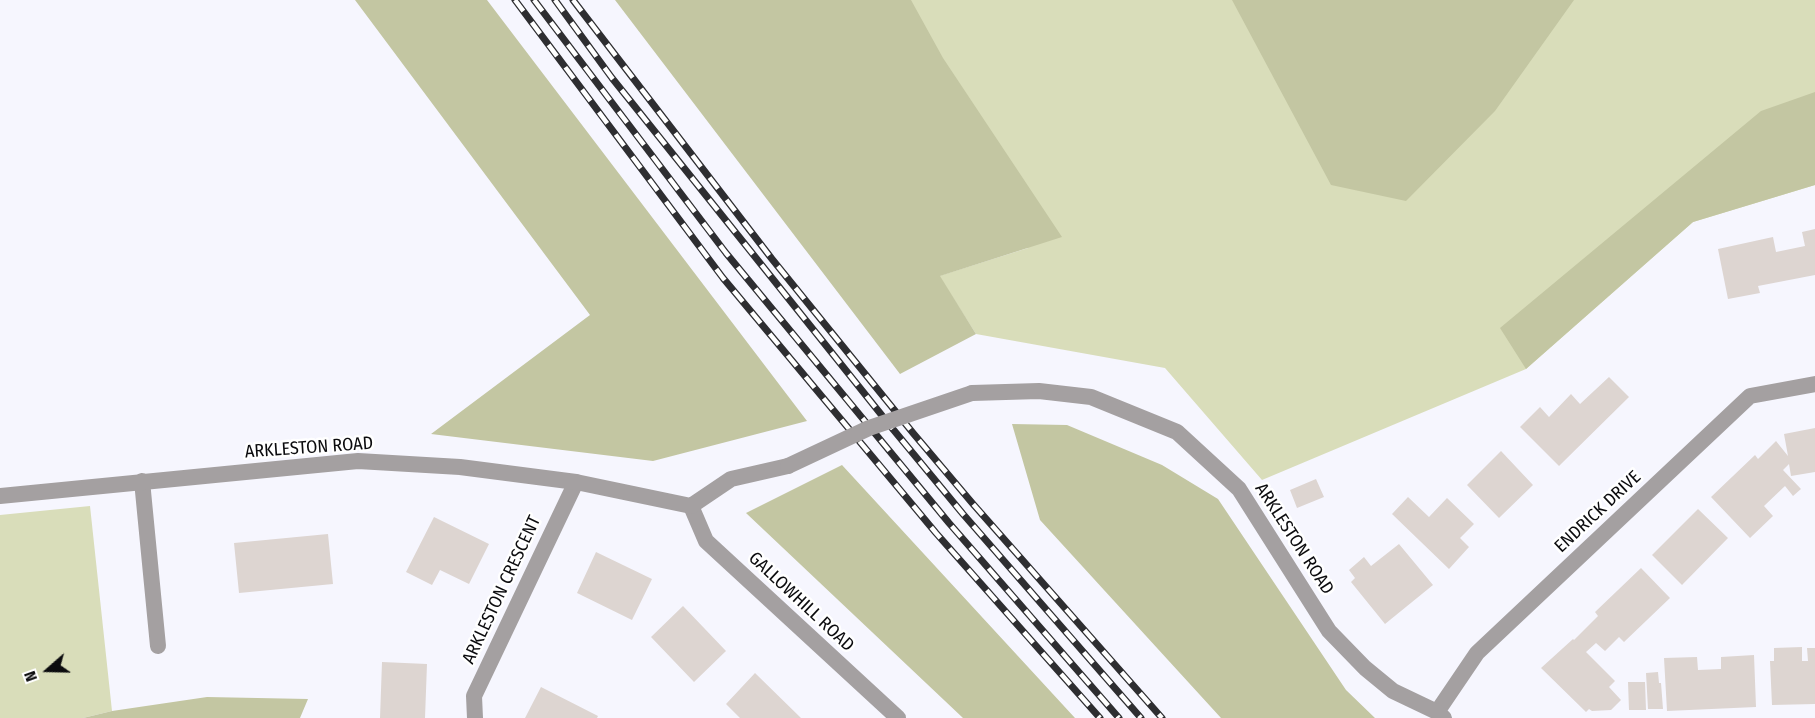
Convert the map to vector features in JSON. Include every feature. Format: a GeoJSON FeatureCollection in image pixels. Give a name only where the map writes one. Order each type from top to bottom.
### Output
{"type":"FeatureCollection","features":[{"type":"Feature","properties":{"kind":"street","name":"ENDRICK DRIVE"},"geometry":{"type":"LineString","coordinates":[[1441,715],[1477,653],[1750,396],[1815,384]]}},
{"type":"Feature","properties":{"kind":"street","name":"ARKLESTON ROAD"},"geometry":{"type":"LineString","coordinates":[[0,496],[358,461],[460,467],[576,482],[691,506],[731,479],[788,466],[869,428],[972,393],[1039,391],[1091,397],[1177,432],[1239,489],[1329,631],[1365,668],[1393,691],[1441,715]]}},
{"type":"Feature","properties":{"kind":"street"},"geometry":{"type":"LineString","coordinates":[[142,481],[158,646]]}},
{"type":"Feature","properties":{"kind":"street","name":"ARKLESTON CRESCENT"},"geometry":{"type":"LineString","coordinates":[[475,718],[474,696],[576,482]]}},
{"type":"Feature","properties":{"kind":"street","name":"GALLOWHILL ROAD"},"geometry":{"type":"LineString","coordinates":[[691,506],[706,541],[898,718]]}},
{"type":"Feature","properties":{"kind":"green space"},"geometry":{"type":"Polygon","coordinates":[[[355,0],[487,0],[807,421],[653,461],[431,434],[590,315],[355,0]]]}},
{"type":"Feature","properties":{"kind":"green space"},"geometry":{"type":"Polygon","coordinates":[[[615,0],[911,0],[943,58],[1062,237],[940,276],[976,334],[900,374],[615,0]]]}},
{"type":"Feature","properties":{"kind":"green space"},"geometry":{"type":"Polygon","coordinates":[[[865,0],[1815,0],[1815,185],[1693,222],[1526,369],[1262,480],[1165,368],[976,334],[939,276],[1028,248],[865,0]]]}},
{"type":"Feature","properties":{"kind":"green space"},"geometry":{"type":"Polygon","coordinates":[[[1232,0],[1574,0],[1495,111],[1406,201],[1331,185],[1232,0]]]}},
{"type":"Feature","properties":{"kind":"green space"},"geometry":{"type":"Polygon","coordinates":[[[1815,92],[1815,185],[1693,222],[1526,369],[1500,328],[1761,111],[1815,92]]]}},
{"type":"Feature","properties":{"kind":"green space"},"geometry":{"type":"Polygon","coordinates":[[[1012,424],[1067,425],[1162,465],[1218,499],[1346,690],[1375,718],[1221,718],[1040,520],[1012,424]]]}},
{"type":"Feature","properties":{"kind":"green space"},"geometry":{"type":"Polygon","coordinates":[[[842,465],[1075,718],[963,718],[746,513],[842,465]]]}},
{"type":"Feature","properties":{"kind":"green space"},"geometry":{"type":"Polygon","coordinates":[[[90,506],[112,711],[83,718],[0,718],[0,515],[90,506]]]}},
{"type":"Feature","properties":{"kind":"green space"},"geometry":{"type":"Polygon","coordinates":[[[207,697],[308,699],[300,718],[83,718],[112,711],[207,697]]]}},
{"type":"Feature","properties":{"kind":"building"},"geometry":{"type":"Polygon","coordinates":[[[1815,229],[1815,275],[1758,286],[1760,293],[1728,299],[1718,249],[1773,237],[1776,252],[1805,246],[1802,232],[1815,229]]]}},
{"type":"Feature","properties":{"kind":"building"},"geometry":{"type":"Polygon","coordinates":[[[1609,377],[1629,397],[1559,466],[1520,427],[1540,407],[1549,417],[1571,394],[1580,404],[1609,377]]]}},
{"type":"Feature","properties":{"kind":"building"},"geometry":{"type":"Polygon","coordinates":[[[1815,428],[1815,472],[1791,476],[1789,464],[1783,470],[1801,489],[1793,496],[1785,486],[1764,506],[1773,516],[1750,538],[1711,497],[1755,455],[1758,459],[1776,441],[1788,456],[1784,434],[1815,428]]]}},
{"type":"Feature","properties":{"kind":"building"},"geometry":{"type":"Polygon","coordinates":[[[1501,451],[1533,485],[1499,518],[1467,485],[1501,451]]]}},
{"type":"Feature","properties":{"kind":"building"},"geometry":{"type":"Polygon","coordinates":[[[1316,479],[1324,497],[1297,508],[1290,490],[1316,479]]]}},
{"type":"Feature","properties":{"kind":"building"},"geometry":{"type":"Polygon","coordinates":[[[1408,497],[1429,517],[1447,498],[1474,524],[1460,538],[1469,547],[1449,569],[1392,514],[1408,497]]]}},
{"type":"Feature","properties":{"kind":"building"},"geometry":{"type":"Polygon","coordinates":[[[1698,509],[1728,538],[1682,585],[1652,555],[1698,509]]]}},
{"type":"Feature","properties":{"kind":"building"},"geometry":{"type":"Polygon","coordinates":[[[434,517],[489,544],[469,584],[440,570],[432,585],[406,572],[434,517]]]}},
{"type":"Feature","properties":{"kind":"building"},"geometry":{"type":"Polygon","coordinates":[[[328,534],[333,584],[239,593],[234,543],[328,534]]]}},
{"type":"Feature","properties":{"kind":"building"},"geometry":{"type":"Polygon","coordinates":[[[1399,544],[1433,585],[1385,624],[1351,582],[1355,578],[1349,570],[1364,557],[1371,566],[1399,544]]]}},
{"type":"Feature","properties":{"kind":"building"},"geometry":{"type":"Polygon","coordinates":[[[596,552],[652,579],[632,620],[577,593],[596,552]]]}},
{"type":"Feature","properties":{"kind":"building"},"geometry":{"type":"Polygon","coordinates":[[[1641,568],[1670,598],[1624,642],[1619,637],[1605,651],[1596,643],[1586,652],[1615,681],[1609,687],[1621,700],[1611,710],[1592,711],[1589,709],[1586,712],[1541,668],[1598,616],[1595,612],[1641,568]]]}},
{"type":"Feature","properties":{"kind":"building"},"geometry":{"type":"Polygon","coordinates":[[[683,606],[726,651],[694,682],[651,637],[683,606]]]}},
{"type":"Feature","properties":{"kind":"building"},"geometry":{"type":"Polygon","coordinates":[[[1802,647],[1802,661],[1808,661],[1807,648],[1815,648],[1815,704],[1772,705],[1770,661],[1774,661],[1774,648],[1802,647]]]}},
{"type":"Feature","properties":{"kind":"building"},"geometry":{"type":"Polygon","coordinates":[[[1754,655],[1756,707],[1667,711],[1664,658],[1697,657],[1698,670],[1721,669],[1721,657],[1754,655]]]}},
{"type":"Feature","properties":{"kind":"building"},"geometry":{"type":"Polygon","coordinates":[[[382,662],[427,664],[425,718],[380,718],[382,662]]]}},
{"type":"Feature","properties":{"kind":"building"},"geometry":{"type":"Polygon","coordinates":[[[1658,672],[1663,709],[1648,709],[1646,673],[1658,672]]]}},
{"type":"Feature","properties":{"kind":"building"},"geometry":{"type":"Polygon","coordinates":[[[755,673],[801,718],[740,718],[726,704],[755,673]]]}},
{"type":"Feature","properties":{"kind":"building"},"geometry":{"type":"Polygon","coordinates":[[[1628,682],[1645,682],[1646,710],[1629,710],[1628,682]]]}},
{"type":"Feature","properties":{"kind":"building"},"geometry":{"type":"Polygon","coordinates":[[[541,687],[598,716],[597,718],[525,718],[541,687]]]}},
{"type":"Feature","properties":{"kind":"railway"},"geometry":{"type":"LineString","coordinates":[[515,0],[723,278],[936,533],[1100,718]]}},
{"type":"Feature","properties":{"kind":"railway"},"geometry":{"type":"LineString","coordinates":[[534,0],[726,253],[949,523],[1119,718]]}},
{"type":"Feature","properties":{"kind":"railway"},"geometry":{"type":"LineString","coordinates":[[555,0],[612,78],[892,428],[963,514],[1141,718]]}},
{"type":"Feature","properties":{"kind":"railway"},"geometry":{"type":"LineString","coordinates":[[573,0],[772,259],[913,433],[1162,718]]}}]}
